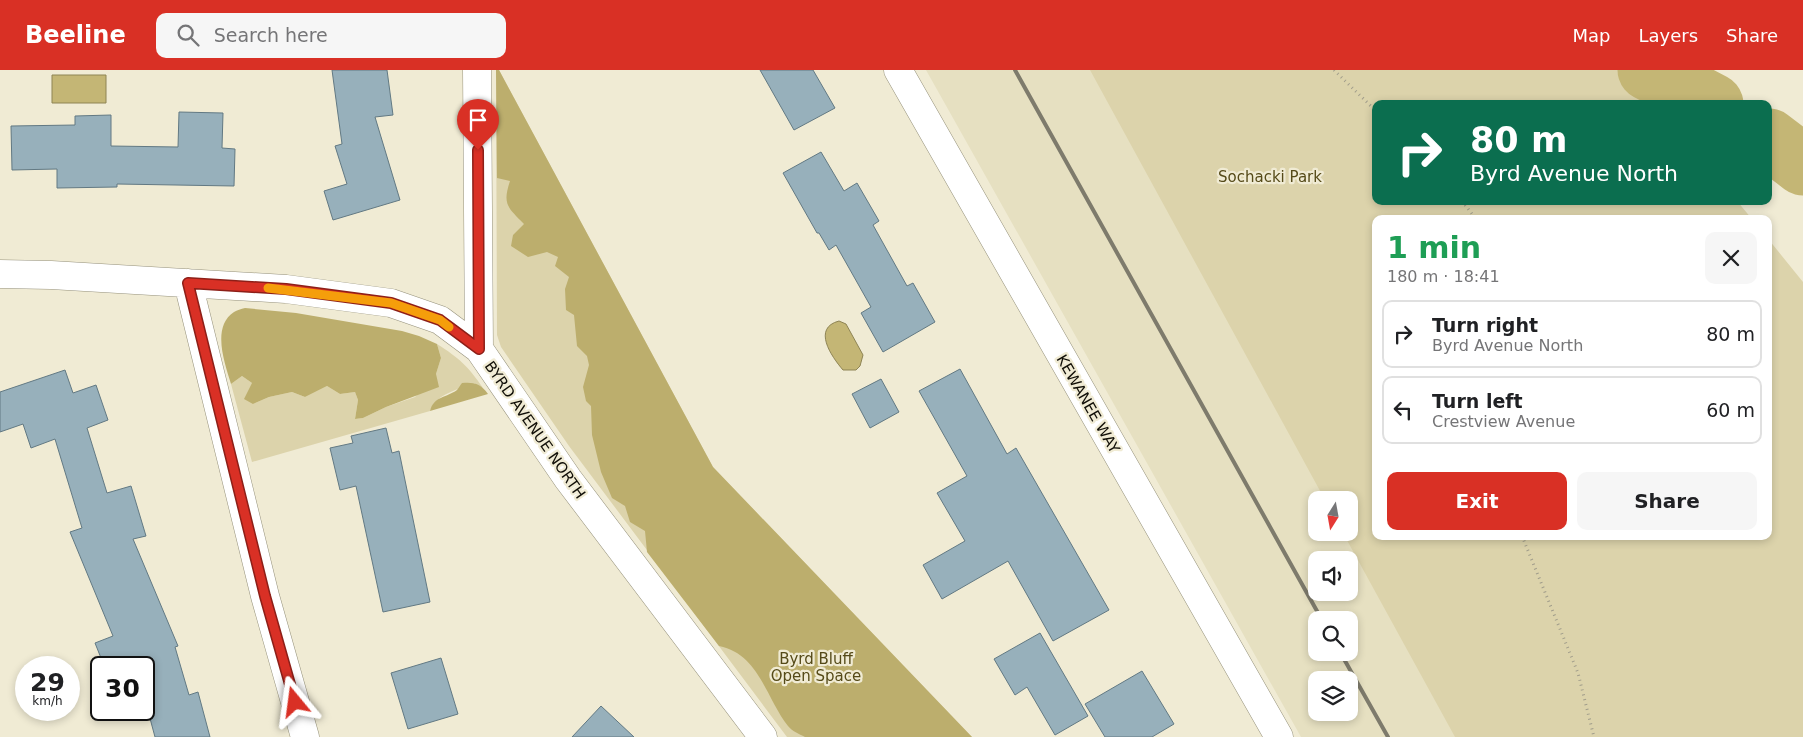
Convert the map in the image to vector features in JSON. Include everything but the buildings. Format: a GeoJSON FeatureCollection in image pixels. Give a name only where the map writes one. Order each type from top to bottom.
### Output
{"type":"FeatureCollection","features":[{"type":"Feature","properties":{"kind":"street"},"geometry":{"type":"LineString","coordinates":[[477,70],[479,349]]}},
{"type":"Feature","properties":{"kind":"street","name":"KEWANEE WAY"},"geometry":{"type":"LineString","coordinates":[[898,70],[1279,737]]}},
{"type":"Feature","properties":{"kind":"street","name":"BYRD AVENUE NORTH"},"geometry":{"type":"LineString","coordinates":[[0,274],[51,275],[286,289],[391,303],[440,320],[479,349],[568,479],[763,737]]}},
{"type":"Feature","properties":{"kind":"street"},"geometry":{"type":"LineString","coordinates":[[188,283],[265,596],[305,737]]}},
{"type":"Feature","properties":{"kind":"path"},"geometry":{"type":"LineString","coordinates":[[1334,70],[1372,107]]}},
{"type":"Feature","properties":{"kind":"path"},"geometry":{"type":"LineString","coordinates":[[1465,205],[1473,215]]}},
{"type":"Feature","properties":{"kind":"path"},"geometry":{"type":"LineString","coordinates":[[1524,540],[1578,673],[1594,737]]}},
{"type":"Feature","properties":{"kind":"shaded area"},"geometry":{"type":"Polygon","coordinates":[[[926,70],[1113,70],[1350,491],[1308,491],[1308,541],[1358,541],[1358,505],[1372,529],[1372,540],[1378,540],[1489,737],[1301,737],[926,70]]]}},
{"type":"Feature","properties":{"kind":"shaded area"},"geometry":{"type":"Polygon","coordinates":[[[52,75],[106,75],[106,103],[52,103],[52,75]]]}},
{"type":"Feature","properties":{"kind":"shaded area"},"geometry":{"type":"Polygon","coordinates":[[[839,321],[846,324],[863,355],[860,366],[856,370],[843,370],[826,343],[825,336],[827,330],[831,325],[839,321]]]}},
{"type":"Feature","properties":{"kind":"green space","name":"Byrd Bluff Open Space"},"geometry":{"type":"Polygon","coordinates":[[[496,70],[499,70],[713,467],[972,737],[787,737],[569,446],[501,347],[497,335],[496,70]]]}},
{"type":"Feature","properties":{"kind":"green space","name":"Byrd Bluff Open Space"},"geometry":{"type":"Polygon","coordinates":[[[496,70],[499,70],[713,467],[972,737],[805,737],[796,732],[788,726],[780,715],[753,667],[733,651],[719,646],[647,552],[645,531],[630,522],[625,506],[612,498],[601,472],[592,435],[591,406],[586,401],[583,387],[589,365],[587,356],[577,346],[574,315],[566,310],[565,289],[569,277],[555,266],[558,257],[547,252],[528,257],[511,246],[513,235],[524,224],[508,205],[507,195],[510,181],[497,178],[496,70]]]}},
{"type":"Feature","properties":{"kind":"green space","name":"Sochacki Park"},"geometry":{"type":"Polygon","coordinates":[[[1090,70],[1630,70],[1655,100],[1372,100],[1372,205],[1740,205],[1749,215],[1372,215],[1372,540],[1772,540],[1772,244],[1803,282],[1803,737],[1455,737],[1358,560],[1358,551],[1353,551],[1347,541],[1358,541],[1358,491],[1320,491],[1090,70]]]}},
{"type":"Feature","properties":{"kind":"green space"},"geometry":{"type":"Polygon","coordinates":[[[245,308],[296,313],[402,331],[419,336],[437,344],[441,358],[436,374],[439,387],[363,418],[355,419],[358,400],[355,392],[340,394],[327,386],[305,397],[292,392],[269,397],[253,404],[244,399],[252,383],[242,376],[231,384],[223,356],[221,336],[227,319],[235,311],[245,308]]]}},
{"type":"Feature","properties":{"kind":"green space"},"geometry":{"type":"Polygon","coordinates":[[[437,344],[463,363],[483,388],[474,383],[442,396],[430,411],[252,462],[231,384],[242,376],[252,383],[253,404],[269,397],[292,392],[305,397],[327,386],[340,394],[355,392],[358,400],[355,419],[363,418],[386,407],[415,397],[436,374],[441,358],[437,344]]]}},
{"type":"Feature","properties":{"kind":"green space"},"geometry":{"type":"Polygon","coordinates":[[[462,383],[477,384],[488,394],[430,411],[437,400],[453,393],[462,383]]]}},
{"type":"Feature","properties":{"kind":"waterway"},"geometry":{"type":"LineString","coordinates":[[1648,70],[1705,100]]}},
{"type":"Feature","properties":{"kind":"waterway"},"geometry":{"type":"LineString","coordinates":[[1772,141],[1803,165]]}},
{"type":"Feature","properties":{"kind":"railway"},"geometry":{"type":"LineString","coordinates":[[1015,70],[1317,611]]}},
{"type":"Feature","properties":{"kind":"railway"},"geometry":{"type":"LineString","coordinates":[[1345,661],[1388,737]]}},
{"type":"Feature","properties":{"kind":"slow traffic"},"geometry":{"type":"LineString","coordinates":[[268,288],[391,303],[440,320],[449,327]]}},
{"type":"Feature","properties":{"kind":"route"},"geometry":{"type":"LineString","coordinates":[[295,702],[265,596],[188,283],[286,289],[391,303],[440,320],[479,349],[478,150]]}}]}
